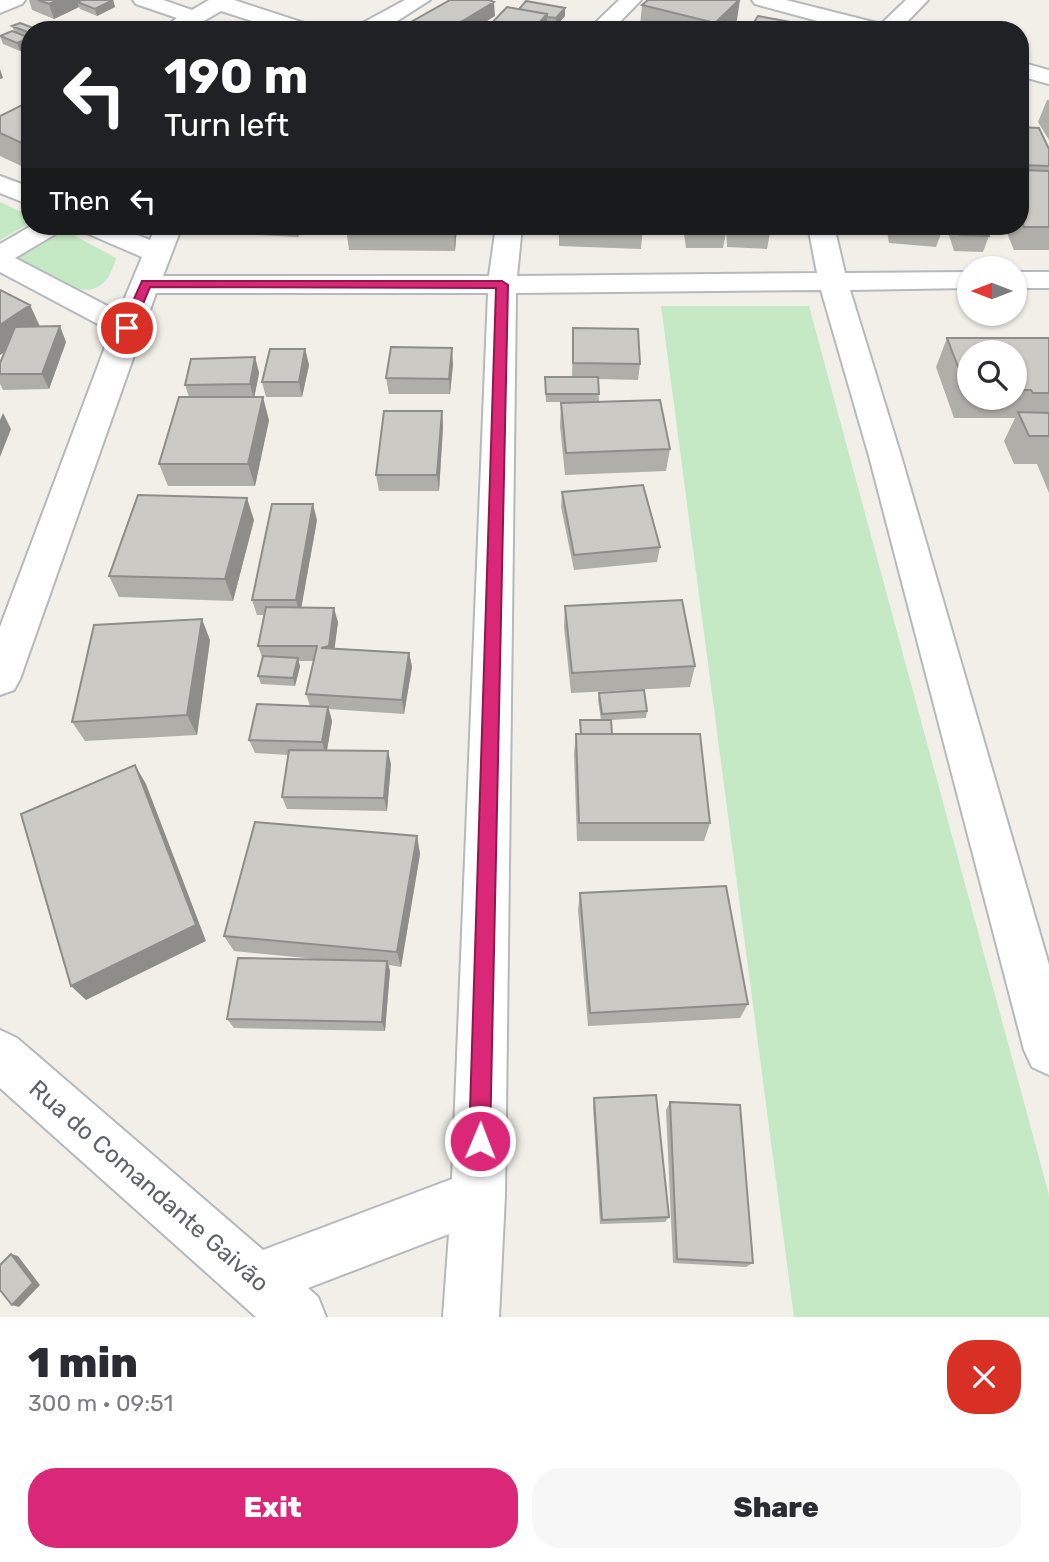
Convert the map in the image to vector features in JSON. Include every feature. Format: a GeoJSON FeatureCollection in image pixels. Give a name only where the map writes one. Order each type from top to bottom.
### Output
{"type":"FeatureCollection","features":[{"type":"Feature","properties":{"kind":"street"},"geometry":{"type":"LineString","coordinates":[[0,7],[15,0]]}},
{"type":"Feature","properties":{"kind":"street"},"geometry":{"type":"LineString","coordinates":[[143,0],[194,17]]}},
{"type":"Feature","properties":{"kind":"street"},"geometry":{"type":"LineString","coordinates":[[383,21],[420,0]]}},
{"type":"Feature","properties":{"kind":"street"},"geometry":{"type":"LineString","coordinates":[[608,21],[631,0]]}},
{"type":"Feature","properties":{"kind":"street"},"geometry":{"type":"LineString","coordinates":[[762,0],[842,21]]}},
{"type":"Feature","properties":{"kind":"street"},"geometry":{"type":"LineString","coordinates":[[896,21],[918,0]]}},
{"type":"Feature","properties":{"kind":"street"},"geometry":{"type":"LineString","coordinates":[[187,21],[221,2],[276,21]]}},
{"type":"Feature","properties":{"kind":"street"},"geometry":{"type":"LineString","coordinates":[[1029,71],[1049,77]]}},
{"type":"Feature","properties":{"kind":"street"},"geometry":{"type":"LineString","coordinates":[[0,184],[21,193]]}},
{"type":"Feature","properties":{"kind":"street"},"geometry":{"type":"LineString","coordinates":[[0,255],[34,235]]}},
{"type":"Feature","properties":{"kind":"street"},"geometry":{"type":"LineString","coordinates":[[0,679],[127,328],[163,239],[141,235]]}},
{"type":"Feature","properties":{"kind":"street"},"geometry":{"type":"LineString","coordinates":[[471,1317],[478,1196],[502,285],[508,235]]}},
{"type":"Feature","properties":{"kind":"street"},"geometry":{"type":"LineString","coordinates":[[823,235],[833,281],[885,456],[1049,1049]]}},
{"type":"Feature","properties":{"kind":"street"},"geometry":{"type":"LineString","coordinates":[[0,261],[127,328]]}},
{"type":"Feature","properties":{"kind":"street"},"geometry":{"type":"LineString","coordinates":[[146,284],[502,285],[957,280]]}},
{"type":"Feature","properties":{"kind":"street"},"geometry":{"type":"LineString","coordinates":[[1027,280],[1049,280]]}},
{"type":"Feature","properties":{"kind":"street","name":"Rua do Comandante Gaivão"},"geometry":{"type":"LineString","coordinates":[[0,1055],[298,1317]]}},
{"type":"Feature","properties":{"kind":"street"},"geometry":{"type":"LineString","coordinates":[[257,1280],[478,1196]]}},
{"type":"Feature","properties":{"kind":"green space"},"geometry":{"type":"Polygon","coordinates":[[[0,202],[21,212],[21,228],[0,240],[0,202]]]}},
{"type":"Feature","properties":{"kind":"green space"},"geometry":{"type":"Polygon","coordinates":[[[59,235],[73,235],[116,258],[109,276],[99,286],[87,290],[60,282],[18,258],[59,235]]]}},
{"type":"Feature","properties":{"kind":"green space"},"geometry":{"type":"Polygon","coordinates":[[[661,306],[809,306],[1049,1195],[1049,1317],[794,1317],[661,306]]]}},
{"type":"Feature","properties":{"kind":"building"},"geometry":{"type":"Polygon","coordinates":[[[38,0],[58,0],[49,4],[38,0]]]}},
{"type":"Feature","properties":{"kind":"building"},"geometry":{"type":"Polygon","coordinates":[[[113,0],[95,9],[77,2],[113,0]]]}},
{"type":"Feature","properties":{"kind":"building"},"geometry":{"type":"Polygon","coordinates":[[[450,0],[494,2],[462,21],[413,21],[450,0]]]}},
{"type":"Feature","properties":{"kind":"building"},"geometry":{"type":"Polygon","coordinates":[[[648,0],[739,0],[717,21],[707,21],[642,5],[648,0]]]}},
{"type":"Feature","properties":{"kind":"building"},"geometry":{"type":"Polygon","coordinates":[[[526,1],[565,8],[556,18],[547,17],[547,14],[519,9],[526,1]]]}},
{"type":"Feature","properties":{"kind":"building"},"geometry":{"type":"Polygon","coordinates":[[[507,7],[547,14],[541,21],[494,21],[507,7]]]}},
{"type":"Feature","properties":{"kind":"building"},"geometry":{"type":"Polygon","coordinates":[[[758,16],[785,21],[755,21],[758,16]]]}},
{"type":"Feature","properties":{"kind":"building"},"geometry":{"type":"Polygon","coordinates":[[[12,31],[21,34],[21,41],[17,43],[0,36],[12,31]]]}},
{"type":"Feature","properties":{"kind":"building"},"geometry":{"type":"Polygon","coordinates":[[[21,106],[21,143],[0,133],[0,116],[21,106]]]}},
{"type":"Feature","properties":{"kind":"building"},"geometry":{"type":"Polygon","coordinates":[[[1029,127],[1039,128],[1049,149],[1049,166],[1029,165],[1029,127]]]}},
{"type":"Feature","properties":{"kind":"building"},"geometry":{"type":"Polygon","coordinates":[[[1029,170],[1049,171],[1049,227],[1029,227],[1029,170]]]}},
{"type":"Feature","properties":{"kind":"building"},"geometry":{"type":"Polygon","coordinates":[[[0,290],[30,305],[0,325],[0,290]]]}},
{"type":"Feature","properties":{"kind":"building"},"geometry":{"type":"Polygon","coordinates":[[[60,326],[42,374],[0,374],[0,363],[15,327],[60,326]]]}},
{"type":"Feature","properties":{"kind":"building"},"geometry":{"type":"Polygon","coordinates":[[[573,328],[638,329],[640,364],[573,363],[573,328]]]}},
{"type":"Feature","properties":{"kind":"building"},"geometry":{"type":"Polygon","coordinates":[[[947,338],[1049,338],[1049,393],[1033,393],[1027,390],[1027,340],[957,340],[957,364],[947,338]]]}},
{"type":"Feature","properties":{"kind":"building"},"geometry":{"type":"Polygon","coordinates":[[[391,347],[452,348],[449,379],[386,378],[391,347]]]}},
{"type":"Feature","properties":{"kind":"building"},"geometry":{"type":"Polygon","coordinates":[[[270,349],[305,349],[299,382],[262,382],[270,349]]]}},
{"type":"Feature","properties":{"kind":"building"},"geometry":{"type":"Polygon","coordinates":[[[255,357],[250,384],[185,385],[191,359],[255,357]]]}},
{"type":"Feature","properties":{"kind":"building"},"geometry":{"type":"Polygon","coordinates":[[[545,377],[598,377],[599,394],[546,394],[545,377]]]}},
{"type":"Feature","properties":{"kind":"building"},"geometry":{"type":"Polygon","coordinates":[[[179,397],[263,397],[248,464],[159,464],[179,397]]]}},
{"type":"Feature","properties":{"kind":"building"},"geometry":{"type":"Polygon","coordinates":[[[660,400],[670,449],[566,453],[561,403],[660,400]]]}},
{"type":"Feature","properties":{"kind":"building"},"geometry":{"type":"Polygon","coordinates":[[[384,411],[442,411],[437,475],[376,475],[384,411]]]}},
{"type":"Feature","properties":{"kind":"building"},"geometry":{"type":"Polygon","coordinates":[[[1018,412],[1049,413],[1049,436],[1029,436],[1018,412]]]}},
{"type":"Feature","properties":{"kind":"building"},"geometry":{"type":"Polygon","coordinates":[[[643,485],[660,547],[574,555],[562,492],[643,485]]]}},
{"type":"Feature","properties":{"kind":"building"},"geometry":{"type":"Polygon","coordinates":[[[138,495],[247,498],[225,579],[109,576],[138,495]]]}},
{"type":"Feature","properties":{"kind":"building"},"geometry":{"type":"Polygon","coordinates":[[[272,504],[313,504],[296,600],[252,600],[272,504]]]}},
{"type":"Feature","properties":{"kind":"building"},"geometry":{"type":"Polygon","coordinates":[[[682,600],[695,666],[572,673],[565,606],[682,600]]]}},
{"type":"Feature","properties":{"kind":"building"},"geometry":{"type":"Polygon","coordinates":[[[266,607],[334,608],[329,646],[321,648],[409,653],[402,700],[306,694],[317,646],[258,646],[266,607]]]}},
{"type":"Feature","properties":{"kind":"building"},"geometry":{"type":"Polygon","coordinates":[[[202,619],[187,715],[72,722],[94,625],[202,619]]]}},
{"type":"Feature","properties":{"kind":"building"},"geometry":{"type":"Polygon","coordinates":[[[263,656],[298,658],[293,678],[258,676],[263,656]]]}},
{"type":"Feature","properties":{"kind":"building"},"geometry":{"type":"Polygon","coordinates":[[[644,690],[647,711],[602,714],[599,693],[644,690]]]}},
{"type":"Feature","properties":{"kind":"building"},"geometry":{"type":"Polygon","coordinates":[[[257,704],[328,707],[322,742],[249,740],[257,704]]]}},
{"type":"Feature","properties":{"kind":"building"},"geometry":{"type":"Polygon","coordinates":[[[580,720],[611,720],[612,734],[581,734],[580,720]]]}},
{"type":"Feature","properties":{"kind":"building"},"geometry":{"type":"Polygon","coordinates":[[[576,734],[700,734],[710,823],[579,823],[576,734]]]}},
{"type":"Feature","properties":{"kind":"building"},"geometry":{"type":"Polygon","coordinates":[[[289,750],[388,751],[384,798],[282,797],[289,750]]]}},
{"type":"Feature","properties":{"kind":"building"},"geometry":{"type":"Polygon","coordinates":[[[135,765],[196,925],[71,986],[21,814],[135,765]]]}},
{"type":"Feature","properties":{"kind":"building"},"geometry":{"type":"Polygon","coordinates":[[[255,822],[417,836],[397,952],[224,936],[255,822]]]}},
{"type":"Feature","properties":{"kind":"building"},"geometry":{"type":"Polygon","coordinates":[[[726,886],[748,1004],[590,1013],[580,893],[726,886]]]}},
{"type":"Feature","properties":{"kind":"building"},"geometry":{"type":"Polygon","coordinates":[[[238,958],[387,961],[382,1022],[227,1019],[238,958]]]}},
{"type":"Feature","properties":{"kind":"building"},"geometry":{"type":"Polygon","coordinates":[[[656,1095],[669,1217],[602,1220],[594,1098],[656,1095]]]}},
{"type":"Feature","properties":{"kind":"building"},"geometry":{"type":"Polygon","coordinates":[[[670,1102],[740,1105],[753,1263],[677,1259],[670,1102]]]}},
{"type":"Feature","properties":{"kind":"building"},"geometry":{"type":"Polygon","coordinates":[[[11,1254],[33,1283],[12,1305],[0,1290],[0,1265],[11,1254]]]}},
{"type":"Feature","properties":{"kind":"route"},"geometry":{"type":"LineString","coordinates":[[127,328],[146,284],[502,285],[480,1141]]}}]}
